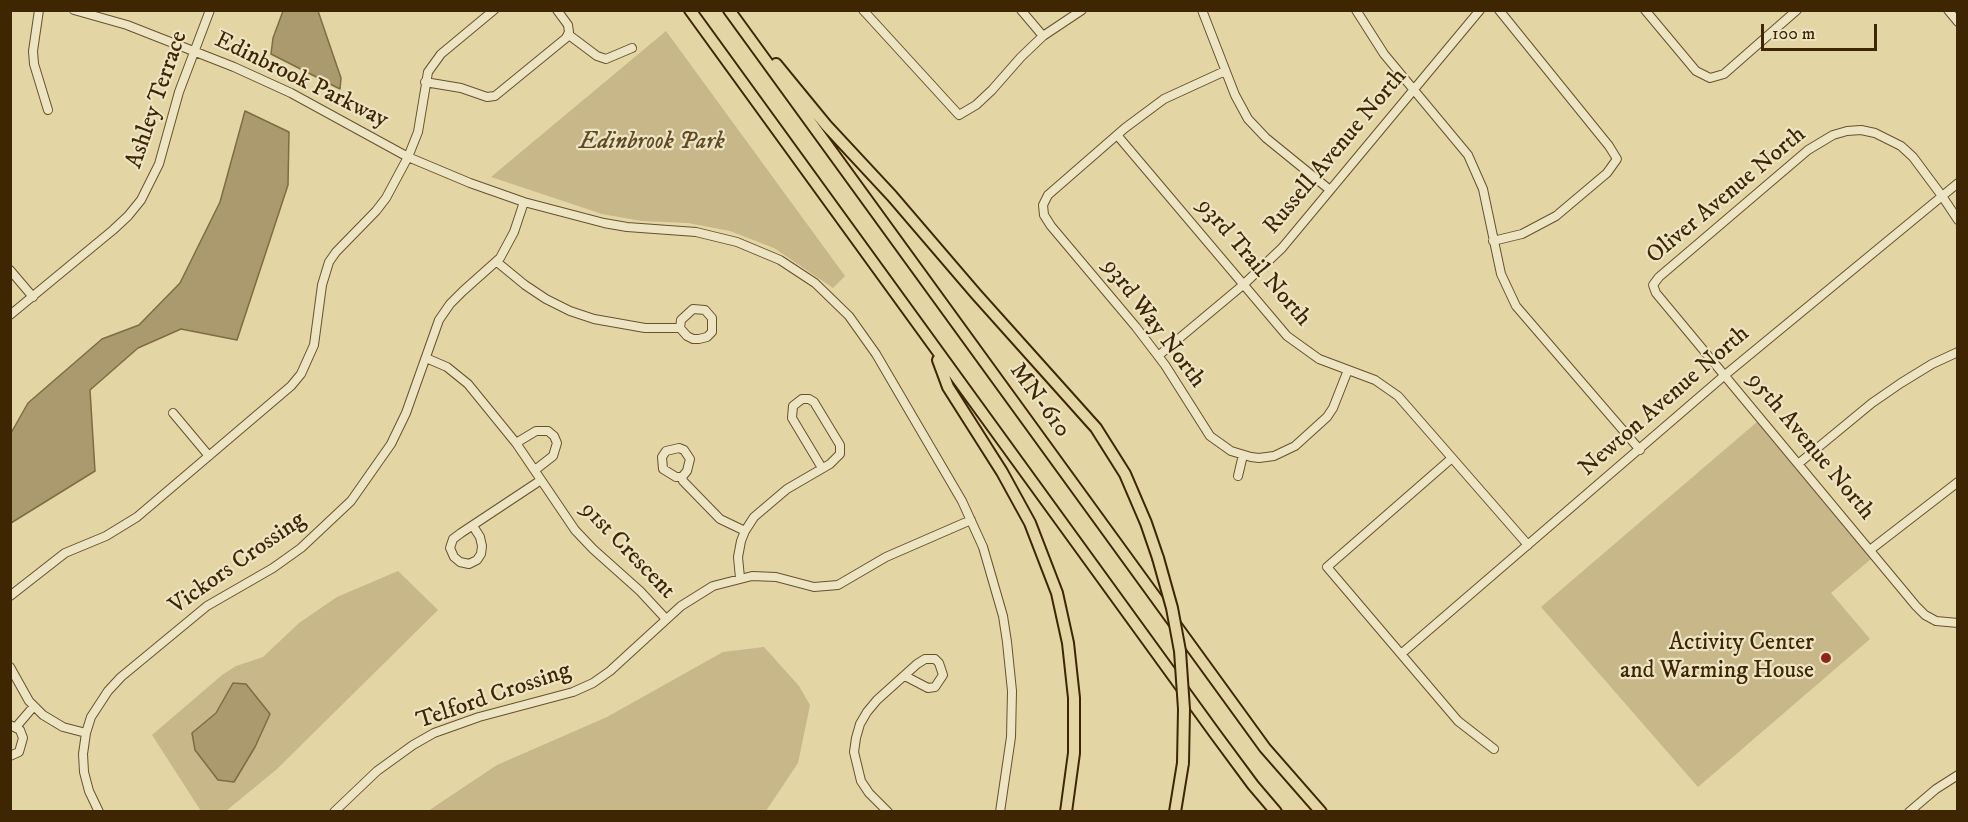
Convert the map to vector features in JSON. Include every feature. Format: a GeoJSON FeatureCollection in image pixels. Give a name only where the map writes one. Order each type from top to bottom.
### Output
{"type":"FeatureCollection","features":[{"type":"Feature","properties":{"kind":"highway"},"geometry":{"type":"LineString","coordinates":[[690,10],[1222,744],[1276,812]]}},
{"type":"Feature","properties":{"kind":"highway","name":"MN-610"},"geometry":{"type":"LineString","coordinates":[[729,10],[1258,739],[1321,812]]}},
{"type":"Feature","properties":{"kind":"highway"},"geometry":{"type":"LineString","coordinates":[[737,10],[779,67],[826,124],[1096,428],[1125,474],[1158,558],[1172,608],[1180,651],[1184,709],[1183,763],[1175,812]]}},
{"type":"Feature","properties":{"kind":"highway"},"geometry":{"type":"LineString","coordinates":[[932,346],[948,387],[1002,472],[1030,523],[1057,593],[1068,643],[1074,698],[1074,753],[1066,812]]}},
{"type":"Feature","properties":{"kind":"street"},"geometry":{"type":"LineString","coordinates":[[39,10],[33,51],[34,63],[36,77],[48,110]]}},
{"type":"Feature","properties":{"kind":"street","name":"Edinbrook Parkway"},"geometry":{"type":"LineString","coordinates":[[74,10],[127,25],[194,50],[291,93],[408,157],[446,174],[524,202],[604,223],[696,232],[724,238],[763,252],[796,270],[834,300],[865,337],[943,467],[983,547],[998,596],[1010,665],[1011,737],[1000,812]]}},
{"type":"Feature","properties":{"kind":"street","name":"Ashley Terrace"},"geometry":{"type":"LineString","coordinates":[[10,315],[113,230],[141,200],[159,164],[171,117],[210,10]]}},
{"type":"Feature","properties":{"kind":"street"},"geometry":{"type":"LineString","coordinates":[[10,596],[65,553],[106,537],[137,517],[280,397],[301,374],[314,345],[322,285],[329,262],[386,198],[408,157],[418,132],[428,72],[441,54],[494,10]]}},
{"type":"Feature","properties":{"kind":"street"},"geometry":{"type":"LineString","coordinates":[[557,10],[568,25],[569,35],[597,56],[606,59],[632,48]]}},
{"type":"Feature","properties":{"kind":"street"},"geometry":{"type":"LineString","coordinates":[[863,10],[959,115],[976,105],[992,90],[1043,36],[1082,10]]}},
{"type":"Feature","properties":{"kind":"street"},"geometry":{"type":"LineString","coordinates":[[1021,10],[1043,36]]}},
{"type":"Feature","properties":{"kind":"street"},"geometry":{"type":"LineString","coordinates":[[1202,10],[1240,107],[1255,128],[1330,190]]}},
{"type":"Feature","properties":{"kind":"street"},"geometry":{"type":"LineString","coordinates":[[1356,10],[1384,54],[1457,141],[1476,172],[1483,189],[1501,274],[1516,306],[1640,450]]}},
{"type":"Feature","properties":{"kind":"street","name":"Russell Avenue North"},"geometry":{"type":"LineString","coordinates":[[1158,356],[1243,285],[1282,248],[1480,10]]}},
{"type":"Feature","properties":{"kind":"street"},"geometry":{"type":"LineString","coordinates":[[1493,241],[1522,234],[1556,216],[1607,173],[1617,159],[1499,10]]}},
{"type":"Feature","properties":{"kind":"street"},"geometry":{"type":"LineString","coordinates":[[1645,10],[1696,71],[1710,78],[1724,74],[1795,11]]}},
{"type":"Feature","properties":{"kind":"street"},"geometry":{"type":"LineString","coordinates":[[1948,10],[1958,22]]}},
{"type":"Feature","properties":{"kind":"street"},"geometry":{"type":"LineString","coordinates":[[426,82],[460,88],[487,97],[495,96],[569,35]]}},
{"type":"Feature","properties":{"kind":"street"},"geometry":{"type":"LineString","coordinates":[[1117,135],[1164,99],[1225,71]]}},
{"type":"Feature","properties":{"kind":"street","name":"Oliver Avenue North"},"geometry":{"type":"LineString","coordinates":[[1653,285],[1659,277],[1808,150],[1833,135],[1861,130],[1888,138],[1901,146],[1913,157],[1958,220]]}},
{"type":"Feature","properties":{"kind":"street","name":"93rd Way North"},"geometry":{"type":"LineString","coordinates":[[1117,135],[1054,189],[1043,205],[1044,215],[1158,356],[1210,436],[1221,445],[1243,455]]}},
{"type":"Feature","properties":{"kind":"street","name":"93rd Trail North"},"geometry":{"type":"LineString","coordinates":[[1117,135],[1287,336],[1319,359],[1375,380],[1398,396],[1528,545]]}},
{"type":"Feature","properties":{"kind":"street","name":"Newton Avenue North"},"geometry":{"type":"LineString","coordinates":[[1401,654],[1725,375],[1958,183]]}},
{"type":"Feature","properties":{"kind":"street","name":"Vickors Crossing"},"geometry":{"type":"LineString","coordinates":[[86,733],[91,717],[121,677],[207,606],[273,568],[301,548],[351,501],[391,444],[406,413],[440,320],[450,304],[497,262],[511,239],[524,202]]}},
{"type":"Feature","properties":{"kind":"street"},"geometry":{"type":"LineString","coordinates":[[497,262],[525,285],[570,311],[619,325],[645,328],[680,327],[693,339],[707,337],[712,332],[712,318],[705,310],[693,309],[681,320],[680,327]]}},
{"type":"Feature","properties":{"kind":"street"},"geometry":{"type":"LineString","coordinates":[[10,270],[33,297]]}},
{"type":"Feature","properties":{"kind":"street","name":"95th Avenue North"},"geometry":{"type":"LineString","coordinates":[[1653,285],[1656,293],[1925,615],[1936,621],[1958,623]]}},
{"type":"Feature","properties":{"kind":"street"},"geometry":{"type":"LineString","coordinates":[[1798,464],[1872,403],[1932,364],[1958,352]]}},
{"type":"Feature","properties":{"kind":"street","name":"91st Crescent"},"geometry":{"type":"LineString","coordinates":[[426,358],[447,367],[468,384],[516,443],[575,530],[640,591],[666,619]]}},
{"type":"Feature","properties":{"kind":"street"},"geometry":{"type":"LineString","coordinates":[[1238,476],[1243,455],[1251,458],[1281,453],[1295,446],[1319,426],[1333,408],[1348,370]]}},
{"type":"Feature","properties":{"kind":"street"},"geometry":{"type":"LineString","coordinates":[[740,578],[738,558],[744,531],[760,511],[787,489],[830,464],[840,454],[840,445],[814,402],[802,399],[793,405],[792,418],[822,468]]}},
{"type":"Feature","properties":{"kind":"street"},"geometry":{"type":"LineString","coordinates":[[173,413],[209,456]]}},
{"type":"Feature","properties":{"kind":"street"},"geometry":{"type":"LineString","coordinates":[[516,443],[536,431],[548,431],[554,436],[557,443],[553,456],[535,470]]}},
{"type":"Feature","properties":{"kind":"street"},"geometry":{"type":"LineString","coordinates":[[1452,458],[1327,567],[1458,721],[1494,750]]}},
{"type":"Feature","properties":{"kind":"street"},"geometry":{"type":"LineString","coordinates":[[682,477],[683,481],[720,519],[744,531]]}},
{"type":"Feature","properties":{"kind":"street"},"geometry":{"type":"LineString","coordinates":[[473,526],[480,537],[481,554],[470,564],[460,562],[454,557],[450,548],[453,539],[541,480]]}},
{"type":"Feature","properties":{"kind":"street"},"geometry":{"type":"LineString","coordinates":[[1870,550],[1958,482]]}},
{"type":"Feature","properties":{"kind":"street","name":"Telford Crossing"},"geometry":{"type":"LineString","coordinates":[[334,812],[377,771],[413,745],[434,734],[479,717],[573,692],[593,683],[690,598],[702,591],[740,578],[776,577],[818,587],[838,585],[886,557],[971,520]]}},
{"type":"Feature","properties":{"kind":"street"},"geometry":{"type":"LineString","coordinates":[[888,812],[869,793],[861,781],[854,752],[860,724],[867,712],[917,664],[929,657],[935,659],[943,675],[935,687],[928,688],[905,676]]}},
{"type":"Feature","properties":{"kind":"street"},"geometry":{"type":"LineString","coordinates":[[10,668],[34,706],[52,722],[86,733],[83,754],[84,772],[99,812]]}},
{"type":"Feature","properties":{"kind":"street"},"geometry":{"type":"LineString","coordinates":[[10,756],[19,752],[23,743],[22,734],[13,726],[34,706]]}},
{"type":"Feature","properties":{"kind":"street"},"geometry":{"type":"LineString","coordinates":[[1910,812],[1958,775]]}},
{"type":"Feature","properties":{"kind":"green space","name":"Edinbrook Park"},"geometry":{"type":"Polygon","coordinates":[[[666,31],[845,276],[833,288],[774,248],[730,231],[688,223],[642,221],[602,214],[491,177],[666,31]]]}},
{"type":"Feature","properties":{"kind":"green space"},"geometry":{"type":"Polygon","coordinates":[[[1757,422],[1871,559],[1831,593],[1870,639],[1698,787],[1541,607],[1757,422]]]}},
{"type":"Feature","properties":{"kind":"green space"},"geometry":{"type":"Polygon","coordinates":[[[398,571],[438,610],[277,769],[226,811],[201,811],[152,735],[222,675],[236,666],[263,657],[299,623],[337,597],[398,571]]]}},
{"type":"Feature","properties":{"kind":"green space"},"geometry":{"type":"Polygon","coordinates":[[[764,647],[799,686],[810,705],[798,763],[766,811],[428,811],[497,765],[607,717],[723,652],[764,647]]]}},
{"type":"Feature","properties":{"kind":"shaded area"},"geometry":{"type":"Polygon","coordinates":[[[283,11],[318,11],[341,78],[340,89],[271,54],[273,38],[283,11]]]}},
{"type":"Feature","properties":{"kind":"shaded area"},"geometry":{"type":"Polygon","coordinates":[[[245,111],[289,132],[288,185],[237,340],[181,329],[138,348],[90,390],[95,471],[11,523],[11,433],[28,403],[102,339],[139,325],[180,283],[220,202],[245,111]]]}},
{"type":"Feature","properties":{"kind":"shaded area"},"geometry":{"type":"Polygon","coordinates":[[[233,683],[246,684],[270,714],[255,747],[234,782],[218,780],[195,750],[192,733],[216,713],[233,683]]]}},
{"type":"Feature","properties":{"kind":"place","name":"Activity Center and Warming House"},"geometry":{"type":"Point","coordinates":[1826,658]}}]}
